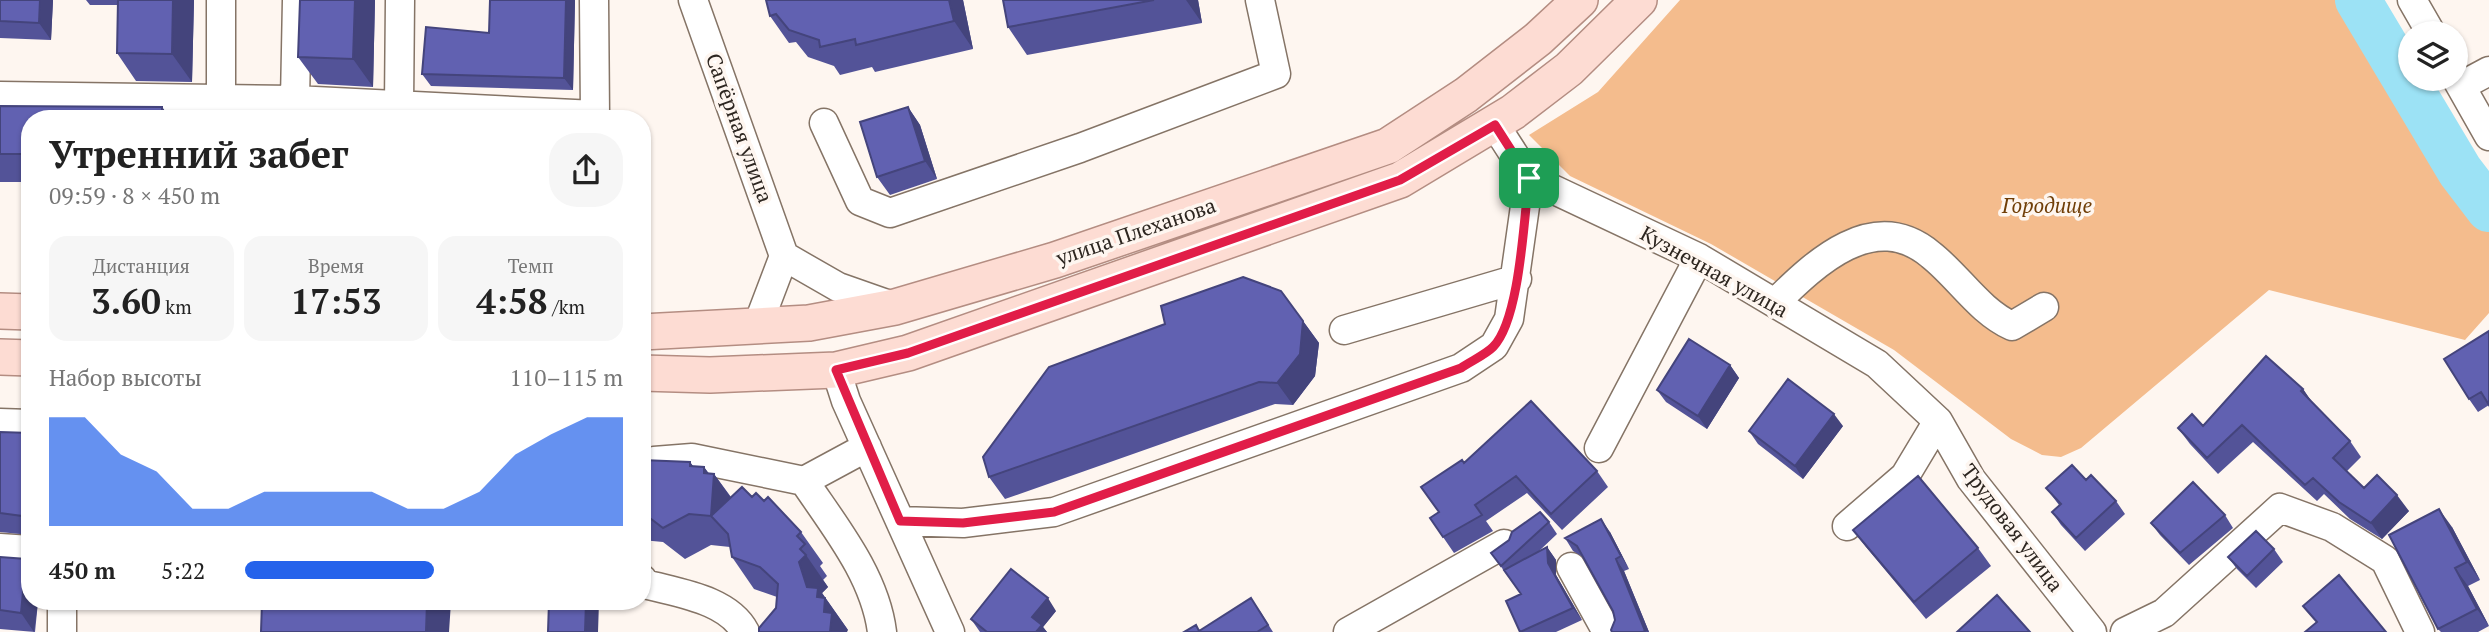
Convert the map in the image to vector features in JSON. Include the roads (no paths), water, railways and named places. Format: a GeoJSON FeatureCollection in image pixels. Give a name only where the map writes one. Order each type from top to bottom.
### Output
{"type":"FeatureCollection","features":[{"type":"Feature","properties":{"kind":"main road","name":"улица Плеханова"},"geometry":{"type":"LineString","coordinates":[[651,332],[810,323],[895,307],[1055,260],[1388,146],[1466,95],[1538,39],[1580,0]]}},
{"type":"Feature","properties":{"kind":"main road","name":"улица Плеханова"},"geometry":{"type":"LineString","coordinates":[[651,373],[710,375],[836,370],[908,353],[1400,180],[1495,125],[1569,69],[1639,0]]}},
{"type":"Feature","properties":{"kind":"main road"},"geometry":{"type":"LineString","coordinates":[[0,312],[21,312]]}},
{"type":"Feature","properties":{"kind":"main road"},"geometry":{"type":"LineString","coordinates":[[0,357],[21,358]]}},
{"type":"Feature","properties":{"kind":"street"},"geometry":{"type":"LineString","coordinates":[[221,0],[221,97]]}},
{"type":"Feature","properties":{"kind":"street"},"geometry":{"type":"LineString","coordinates":[[295,100],[297,0]]}},
{"type":"Feature","properties":{"kind":"street"},"geometry":{"type":"LineString","coordinates":[[399,105],[400,0]]}},
{"type":"Feature","properties":{"kind":"street"},"geometry":{"type":"LineString","coordinates":[[594,0],[595,110]]}},
{"type":"Feature","properties":{"kind":"street","name":"Сапёрная улица"},"geometry":{"type":"LineString","coordinates":[[693,0],[784,256]]}},
{"type":"Feature","properties":{"kind":"street"},"geometry":{"type":"LineString","coordinates":[[824,123],[860,201],[890,213],[1080,148],[1276,74],[1260,0]]}},
{"type":"Feature","properties":{"kind":"street"},"geometry":{"type":"LineString","coordinates":[[2412,0],[2424,21]]}},
{"type":"Feature","properties":{"kind":"street"},"geometry":{"type":"LineString","coordinates":[[2468,78],[2489,71]]}},
{"type":"Feature","properties":{"kind":"street"},"geometry":{"type":"LineString","coordinates":[[2464,91],[2489,136]]}},
{"type":"Feature","properties":{"kind":"street"},"geometry":{"type":"LineString","coordinates":[[0,96],[221,97],[497,110]]}},
{"type":"Feature","properties":{"kind":"street"},"geometry":{"type":"LineString","coordinates":[[900,521],[963,523],[1054,512],[1461,368],[1494,346],[1509,319],[1517,279],[1529,178],[1495,125]]}},
{"type":"Feature","properties":{"kind":"street","name":"Кузнечная улица"},"geometry":{"type":"LineString","coordinates":[[1529,178],[1699,258],[1775,303],[1877,365],[1938,421]]}},
{"type":"Feature","properties":{"kind":"street"},"geometry":{"type":"LineString","coordinates":[[1775,303],[1808,270],[1855,240],[1895,236],[1930,253],[1996,318],[2012,326],[2044,307]]}},
{"type":"Feature","properties":{"kind":"street"},"geometry":{"type":"LineString","coordinates":[[757,327],[784,256],[838,287],[895,307]]}},
{"type":"Feature","properties":{"kind":"street"},"geometry":{"type":"LineString","coordinates":[[1600,448],[1699,258]]}},
{"type":"Feature","properties":{"kind":"street"},"geometry":{"type":"LineString","coordinates":[[1344,330],[1517,279]]}},
{"type":"Feature","properties":{"kind":"street"},"geometry":{"type":"LineString","coordinates":[[836,370],[867,447],[950,632]]}},
{"type":"Feature","properties":{"kind":"street"},"geometry":{"type":"LineString","coordinates":[[1847,526],[1905,476],[1938,421]]}},
{"type":"Feature","properties":{"kind":"street","name":"Трудовая улица"},"geometry":{"type":"LineString","coordinates":[[1938,421],[1970,479],[2092,632]]}},
{"type":"Feature","properties":{"kind":"street"},"geometry":{"type":"LineString","coordinates":[[0,423],[21,424]]}},
{"type":"Feature","properties":{"kind":"street"},"geometry":{"type":"LineString","coordinates":[[651,463],[692,458],[804,481],[867,447]]}},
{"type":"Feature","properties":{"kind":"street"},"geometry":{"type":"LineString","coordinates":[[804,481],[852,552],[879,607],[882,632]]}},
{"type":"Feature","properties":{"kind":"street"},"geometry":{"type":"LineString","coordinates":[[2125,632],[2164,613],[2280,508],[2332,527],[2385,560],[2420,632]]}},
{"type":"Feature","properties":{"kind":"street"},"geometry":{"type":"LineString","coordinates":[[1348,632],[1504,544]]}},
{"type":"Feature","properties":{"kind":"street"},"geometry":{"type":"LineString","coordinates":[[0,548],[21,549]]}},
{"type":"Feature","properties":{"kind":"street"},"geometry":{"type":"LineString","coordinates":[[1571,567],[1607,632]]}},
{"type":"Feature","properties":{"kind":"street"},"geometry":{"type":"LineString","coordinates":[[651,586],[722,609],[741,624],[745,632]]}},
{"type":"Feature","properties":{"kind":"street"},"geometry":{"type":"LineString","coordinates":[[62,610],[62,632]]}},
{"type":"Feature","properties":{"kind":"waterway"},"geometry":{"type":"LineString","coordinates":[[2358,0],[2460,171],[2489,209]]}},
{"type":"Feature","properties":{"kind":"park label","name":"Городище"},"geometry":{"type":"Point","coordinates":[2047,206]}}]}
